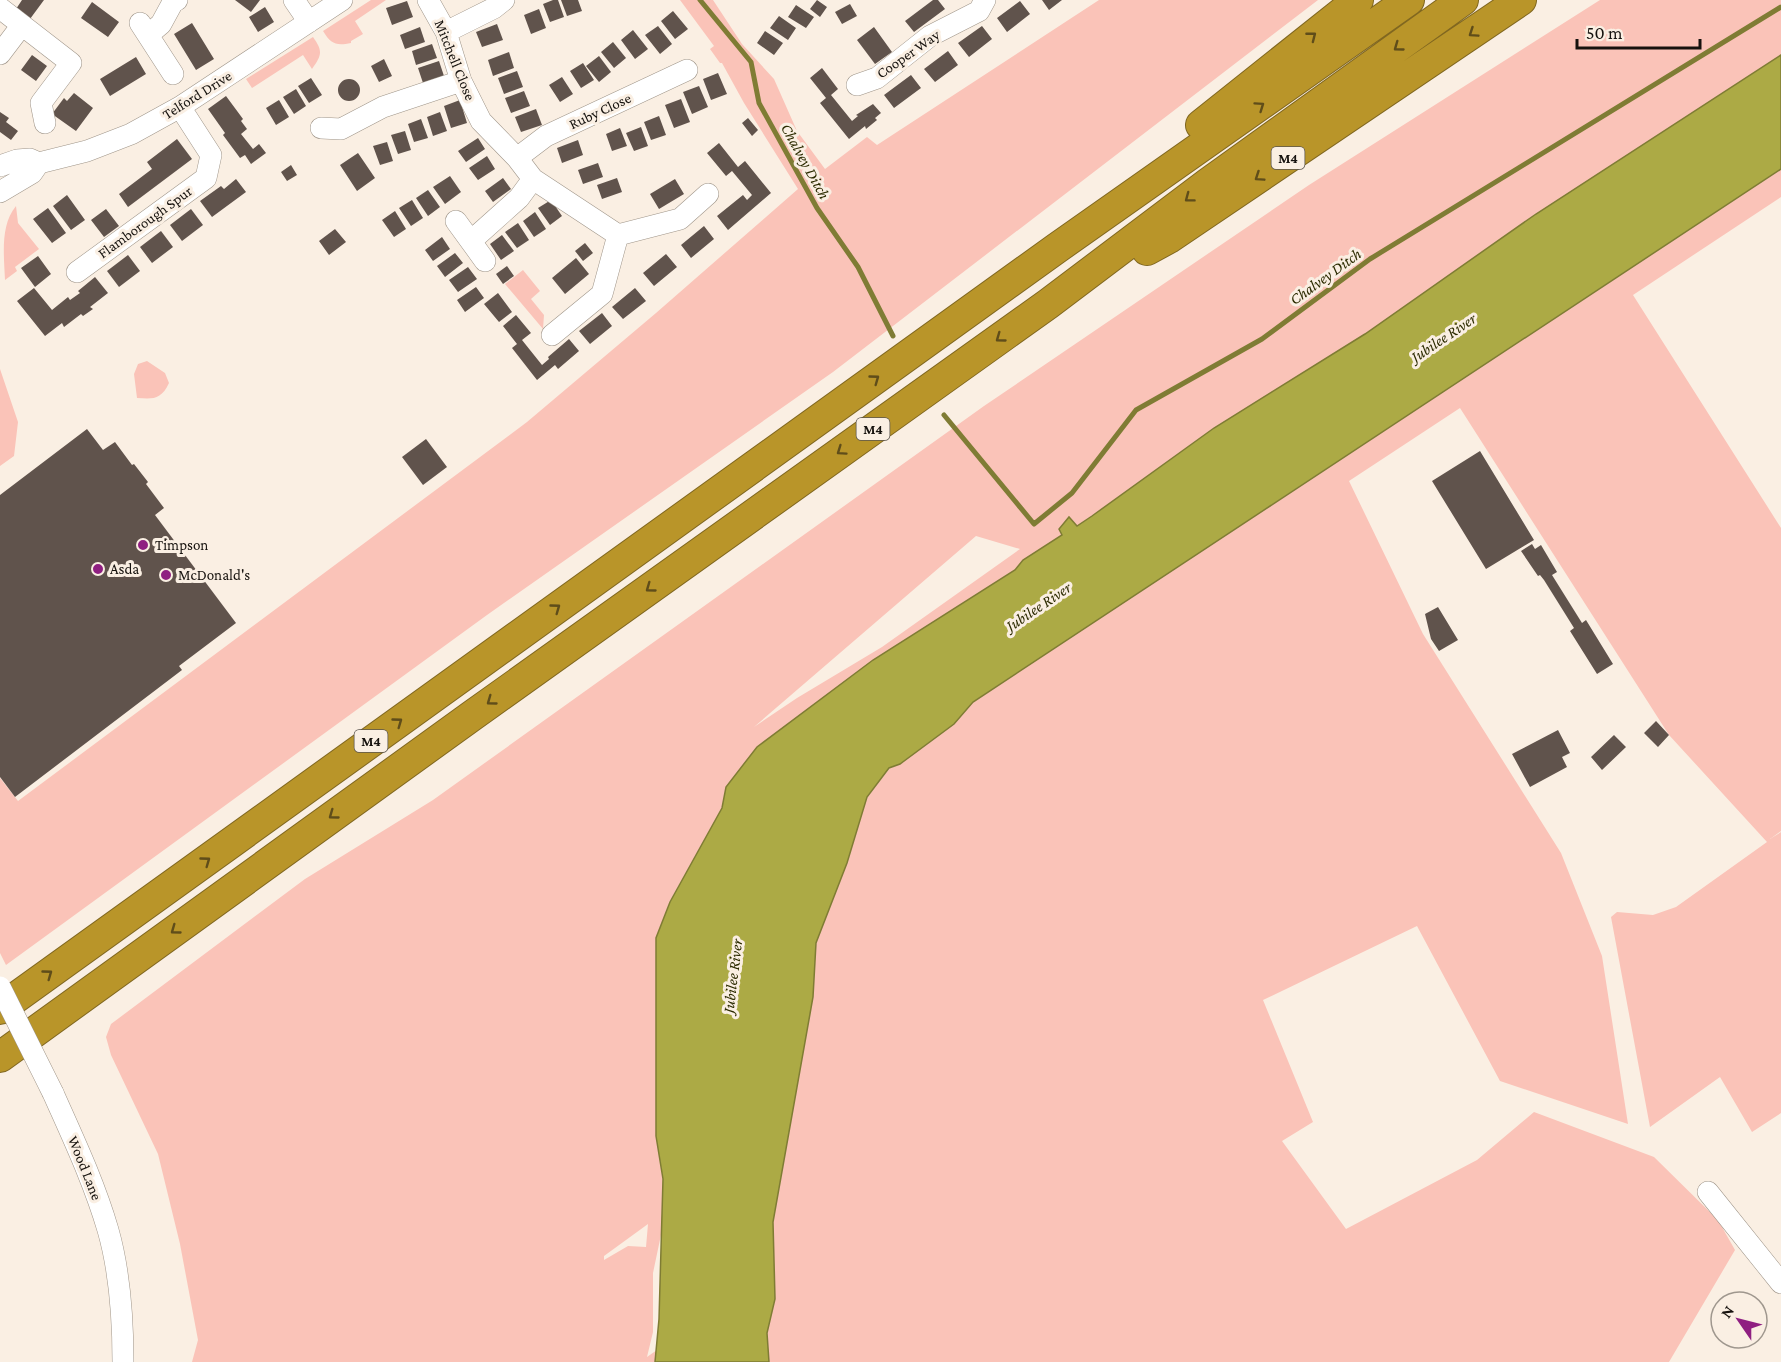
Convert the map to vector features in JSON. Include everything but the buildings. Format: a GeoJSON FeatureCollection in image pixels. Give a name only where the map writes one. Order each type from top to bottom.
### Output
{"type":"FeatureCollection","features":[{"type":"Feature","properties":{"kind":"highway","name":"M4"},"geometry":{"type":"LineString","coordinates":[[1057,248],[1216,112],[1358,0]]}},
{"type":"Feature","properties":{"kind":"highway","name":"M4"},"geometry":{"type":"LineString","coordinates":[[0,1009],[1057,248],[1409,0]]}},
{"type":"Feature","properties":{"kind":"highway","name":"M4"},"geometry":{"type":"LineString","coordinates":[[0,1057],[472,715],[1048,304],[1216,177],[1463,0]]}},
{"type":"Feature","properties":{"kind":"highway","name":"M4"},"geometry":{"type":"LineString","coordinates":[[1048,304],[1169,238],[1521,0]]}},
{"type":"Feature","properties":{"kind":"street"},"geometry":{"type":"LineString","coordinates":[[173,74],[144,29],[161,24],[173,2],[177,0]]}},
{"type":"Feature","properties":{"kind":"street"},"geometry":{"type":"LineString","coordinates":[[294,0],[309,22]]}},
{"type":"Feature","properties":{"kind":"street","name":"Telford Drive"},"geometry":{"type":"LineString","coordinates":[[0,166],[17,160],[30,159],[39,163],[87,151],[131,134],[180,107],[342,0]]}},
{"type":"Feature","properties":{"kind":"street","name":"Mitchell Close"},"geometry":{"type":"LineString","coordinates":[[428,0],[446,32],[461,81],[481,121],[517,158],[533,179],[618,235]]}},
{"type":"Feature","properties":{"kind":"street"},"geometry":{"type":"LineString","coordinates":[[446,32],[494,8],[504,0]]}},
{"type":"Feature","properties":{"kind":"street","name":"Cooper Way"},"geometry":{"type":"LineString","coordinates":[[857,85],[877,78],[930,36],[979,11],[985,0]]}},
{"type":"Feature","properties":{"kind":"street"},"geometry":{"type":"LineString","coordinates":[[0,8],[71,63],[41,103],[45,123]]}},
{"type":"Feature","properties":{"kind":"street"},"geometry":{"type":"LineString","coordinates":[[0,54],[22,25]]}},
{"type":"Feature","properties":{"kind":"street","name":"Ruby Close"},"geometry":{"type":"LineString","coordinates":[[517,158],[546,136],[687,70]]}},
{"type":"Feature","properties":{"kind":"street"},"geometry":{"type":"LineString","coordinates":[[321,128],[341,129],[383,107],[461,81]]}},
{"type":"Feature","properties":{"kind":"street","name":"Flamborough Spur"},"geometry":{"type":"LineString","coordinates":[[77,272],[206,178],[212,155],[180,107]]}},
{"type":"Feature","properties":{"kind":"street","name":"Telford Drive"},"geometry":{"type":"LineString","coordinates":[[0,192],[32,173],[39,163]]}},
{"type":"Feature","properties":{"kind":"street"},"geometry":{"type":"LineString","coordinates":[[471,241],[519,198],[533,179]]}},
{"type":"Feature","properties":{"kind":"street"},"geometry":{"type":"LineString","coordinates":[[552,335],[602,294],[618,235],[680,219],[708,194]]}},
{"type":"Feature","properties":{"kind":"street"},"geometry":{"type":"LineString","coordinates":[[456,222],[485,261]]}},
{"type":"Feature","properties":{"kind":"street","name":"Wood Lane"},"geometry":{"type":"LineString","coordinates":[[0,987],[53,1093],[87,1169],[108,1230],[118,1282],[123,1330],[123,1362]]}},
{"type":"Feature","properties":{"kind":"street"},"geometry":{"type":"LineString","coordinates":[[1708,1192],[1781,1283]]}},
{"type":"Feature","properties":{"kind":"shaded area"},"geometry":{"type":"Polygon","coordinates":[[[371,0],[386,0],[355,21],[363,34],[346,44],[334,43],[329,39],[323,31],[371,0]]]}},
{"type":"Feature","properties":{"kind":"shaded area"},"geometry":{"type":"Polygon","coordinates":[[[680,0],[713,0],[742,44],[774,79],[797,131],[825,169],[867,137],[877,145],[1099,0],[1318,0],[833,372],[487,615],[6,965],[0,953],[0,778],[18,801],[527,422],[798,189],[744,103],[722,63],[710,49],[714,46],[680,0]]]}},
{"type":"Feature","properties":{"kind":"shaded area"},"geometry":{"type":"Polygon","coordinates":[[[1600,0],[1781,0],[1781,55],[1536,214],[1365,334],[1214,428],[1077,526],[1069,517],[1062,535],[1023,560],[1015,570],[873,660],[726,787],[722,808],[670,901],[656,938],[656,1136],[663,1179],[662,1230],[653,1273],[653,1332],[647,1357],[657,1350],[655,1362],[192,1362],[198,1340],[180,1244],[158,1154],[111,1055],[106,1037],[111,1024],[305,879],[433,800],[984,406],[1309,185],[1600,0]],[[976,536],[754,727],[797,698],[882,647],[1020,549],[976,536]],[[648,1224],[604,1256],[604,1260],[628,1246],[646,1247],[648,1224]]]}},
{"type":"Feature","properties":{"kind":"shaded area"},"geometry":{"type":"Polygon","coordinates":[[[313,37],[320,53],[312,69],[303,55],[252,88],[246,79],[313,37]]]}},
{"type":"Feature","properties":{"kind":"shaded area"},"geometry":{"type":"Polygon","coordinates":[[[1781,169],[1781,197],[1633,295],[1781,528],[1781,831],[1770,839],[1781,832],[1781,1113],[1752,1132],[1720,1077],[1650,1127],[1611,917],[1617,912],[1653,915],[1676,907],[1767,842],[1669,735],[1460,408],[1349,481],[1423,634],[1561,853],[1602,956],[1628,1124],[1500,1081],[1417,926],[1263,1000],[1313,1122],[1282,1141],[1346,1229],[1477,1160],[1534,1112],[1654,1157],[1718,1220],[1735,1250],[1711,1290],[1709,1290],[1709,1294],[1669,1362],[769,1362],[767,1333],[775,1299],[773,1222],[813,997],[816,943],[847,863],[867,797],[890,768],[900,764],[954,724],[973,702],[1781,169]]]}},
{"type":"Feature","properties":{"kind":"shaded area"},"geometry":{"type":"Polygon","coordinates":[[[16,206],[18,223],[39,249],[15,267],[17,271],[5,280],[5,231],[16,206]]]}},
{"type":"Feature","properties":{"kind":"shaded area"},"geometry":{"type":"Polygon","coordinates":[[[523,270],[540,291],[531,299],[544,315],[543,329],[505,284],[523,270]]]}},
{"type":"Feature","properties":{"kind":"shaded area"},"geometry":{"type":"Polygon","coordinates":[[[147,361],[165,373],[169,383],[163,393],[156,397],[137,398],[134,374],[138,364],[147,361]]]}},
{"type":"Feature","properties":{"kind":"shaded area"},"geometry":{"type":"Polygon","coordinates":[[[0,369],[18,422],[14,456],[0,466],[0,369]]]}},
{"type":"Feature","properties":{"kind":"water","name":"Jubilee River"},"geometry":{"type":"Polygon","coordinates":[[[1781,55],[1781,169],[973,702],[954,724],[900,764],[889,768],[867,797],[847,863],[816,943],[813,997],[773,1222],[775,1299],[767,1333],[769,1362],[655,1362],[659,1319],[663,1179],[656,1136],[656,938],[670,902],[722,808],[726,787],[757,747],[873,660],[1015,570],[1023,560],[1062,535],[1059,529],[1069,517],[1077,526],[1214,428],[1365,334],[1536,214],[1781,55]]]}},
{"type":"Feature","properties":{"kind":"waterway","name":"Chalvey Ditch"},"geometry":{"type":"LineString","coordinates":[[700,0],[751,62],[759,103],[817,208],[858,267],[893,336]]}},
{"type":"Feature","properties":{"kind":"waterway","name":"Chalvey Ditch"},"geometry":{"type":"LineString","coordinates":[[944,415],[1034,524],[1072,493],[1136,410],[1262,339],[1370,259],[1781,7]]}},
{"type":"Feature","properties":{"kind":"place","name":"Timpson"},"geometry":{"type":"Point","coordinates":[143,545]}},
{"type":"Feature","properties":{"kind":"place","name":"Asda"},"geometry":{"type":"Point","coordinates":[98,569]}},
{"type":"Feature","properties":{"kind":"place","name":"McDonald's"},"geometry":{"type":"Point","coordinates":[166,575]}}]}
